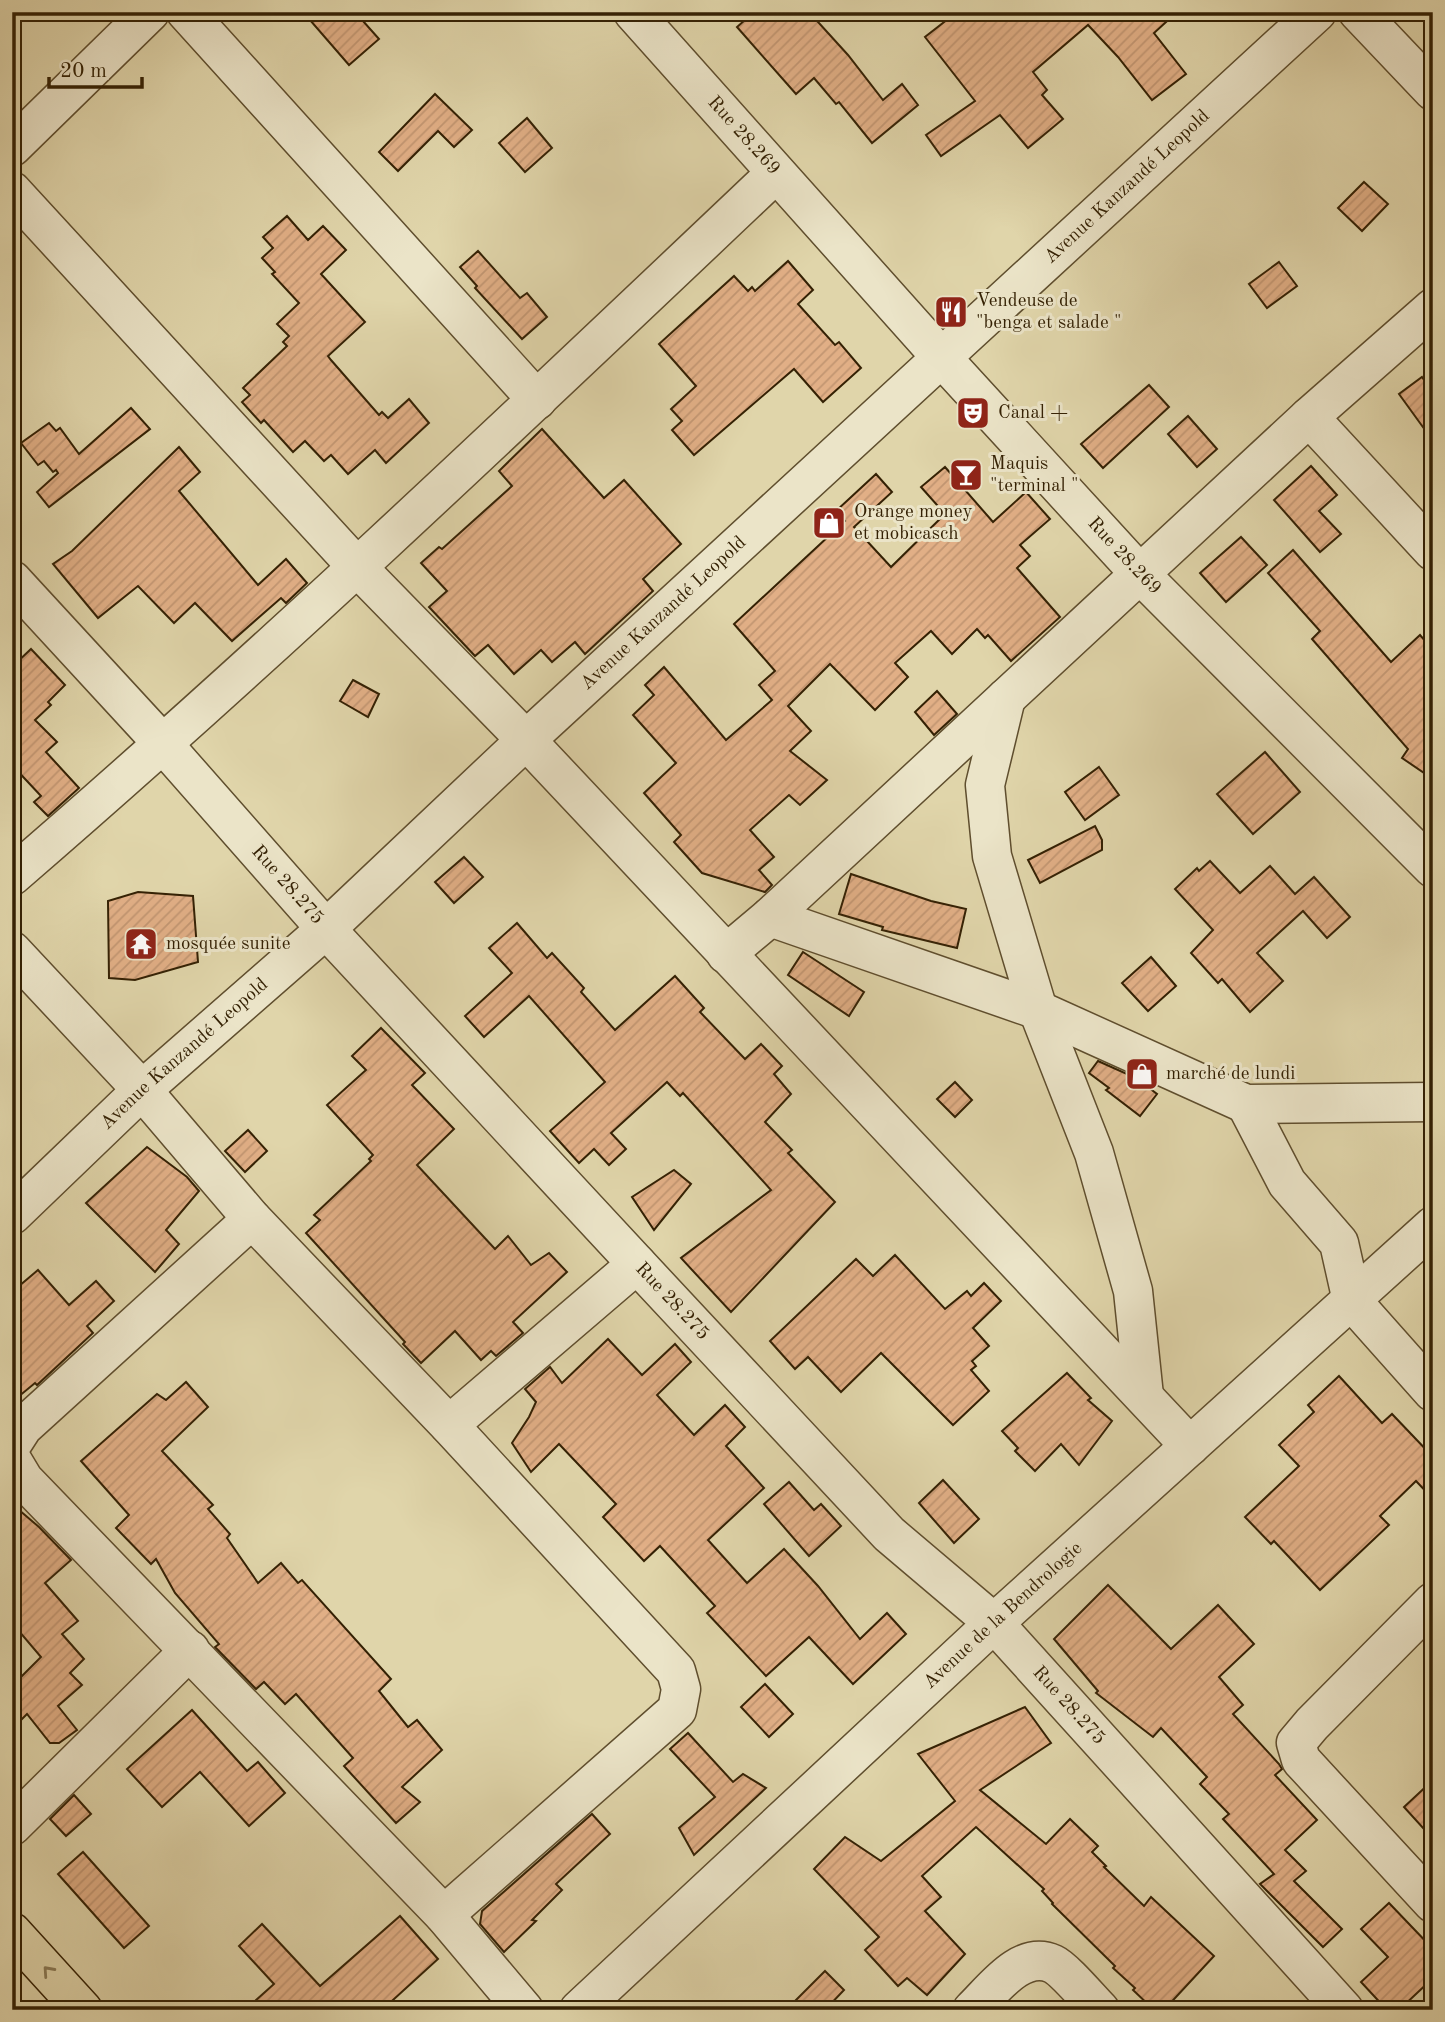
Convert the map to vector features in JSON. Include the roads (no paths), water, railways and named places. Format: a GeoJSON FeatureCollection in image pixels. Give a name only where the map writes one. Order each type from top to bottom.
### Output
{"type":"FeatureCollection","features":[{"type":"Feature","properties":{"kind":"main road"},"geometry":{"type":"LineString","coordinates":[[12,1932],[83,2010]]}},
{"type":"Feature","properties":{"kind":"street"},"geometry":{"type":"LineString","coordinates":[[12,147],[150,12]]}},
{"type":"Feature","properties":{"kind":"street"},"geometry":{"type":"LineString","coordinates":[[186,12],[537,400]]}},
{"type":"Feature","properties":{"kind":"street","name":"Rue 28.269"},"geometry":{"type":"LineString","coordinates":[[633,12],[942,358],[1140,573],[1430,858]]}},
{"type":"Feature","properties":{"kind":"street","name":"Avenue Kanzandé Leopold"},"geometry":{"type":"LineString","coordinates":[[12,1215],[142,1090],[326,929],[526,740],[1317,12]]}},
{"type":"Feature","properties":{"kind":"street"},"geometry":{"type":"LineString","coordinates":[[1358,12],[1433,91]]}},
{"type":"Feature","properties":{"kind":"street"},"geometry":{"type":"LineString","coordinates":[[12,876],[164,745],[358,568],[776,173]]}},
{"type":"Feature","properties":{"kind":"street"},"geometry":{"type":"LineString","coordinates":[[12,191],[358,568],[526,740],[1190,1446]]}},
{"type":"Feature","properties":{"kind":"street"},"geometry":{"type":"LineString","coordinates":[[726,954],[770,917],[1309,417],[1433,308]]}},
{"type":"Feature","properties":{"kind":"street"},"geometry":{"type":"LineString","coordinates":[[1309,417],[1433,551]]}},
{"type":"Feature","properties":{"kind":"street","name":"Rue 28.275"},"geometry":{"type":"LineString","coordinates":[[12,580],[164,745],[326,929],[637,1264],[889,1534],[994,1623],[1344,2010]]}},
{"type":"Feature","properties":{"kind":"street"},"geometry":{"type":"LineString","coordinates":[[1006,698],[985,785],[992,856],[1038,1010],[1094,1153],[1133,1291],[1144,1396]]}},
{"type":"Feature","properties":{"kind":"street"},"geometry":{"type":"LineString","coordinates":[[770,917],[1038,1010],[1246,1104],[1433,1102]]}},
{"type":"Feature","properties":{"kind":"street"},"geometry":{"type":"LineString","coordinates":[[12,951],[142,1090],[252,1219],[449,1425],[676,1671],[681,1689],[677,1710],[444,1915]]}},
{"type":"Feature","properties":{"kind":"street"},"geometry":{"type":"LineString","coordinates":[[1246,1104],[1287,1183],[1339,1243],[1352,1300],[1433,1392]]}},
{"type":"Feature","properties":{"kind":"street"},"geometry":{"type":"LineString","coordinates":[[12,1444],[23,1427],[252,1219]]}},
{"type":"Feature","properties":{"kind":"street","name":"Avenue de la Bendrologie"},"geometry":{"type":"LineString","coordinates":[[579,2010],[994,1623],[1433,1226]]}},
{"type":"Feature","properties":{"kind":"street"},"geometry":{"type":"LineString","coordinates":[[449,1425],[637,1264]]}},
{"type":"Feature","properties":{"kind":"street"},"geometry":{"type":"LineString","coordinates":[[12,1460],[23,1480],[444,1915],[524,2010]]}},
{"type":"Feature","properties":{"kind":"street"},"geometry":{"type":"LineString","coordinates":[[1433,1602],[1296,1743],[1301,1760],[1433,1903]]}},
{"type":"Feature","properties":{"kind":"street"},"geometry":{"type":"LineString","coordinates":[[12,1826],[190,1650]]}},
{"type":"Feature","properties":{"kind":"street"},"geometry":{"type":"LineString","coordinates":[[972,2010],[1017,1967],[1035,1961],[1054,1964],[1100,2010]]}},
{"type":"Feature","properties":{"kind":"place","name":"Vendeuse de \"benga et salade \""},"geometry":{"type":"Point","coordinates":[951,312]}},
{"type":"Feature","properties":{"kind":"place","name":"Canal +"},"geometry":{"type":"Point","coordinates":[973,413]}},
{"type":"Feature","properties":{"kind":"place","name":"Maquis \"terminal \""},"geometry":{"type":"Point","coordinates":[966,475]}},
{"type":"Feature","properties":{"kind":"place","name":"Orange money et mobicasch"},"geometry":{"type":"Point","coordinates":[829,523]}},
{"type":"Feature","properties":{"kind":"place","name":"mosquée sunite"},"geometry":{"type":"Point","coordinates":[141,944]}},
{"type":"Feature","properties":{"kind":"place","name":"marché de lundi"},"geometry":{"type":"Point","coordinates":[1142,1074]}}]}
